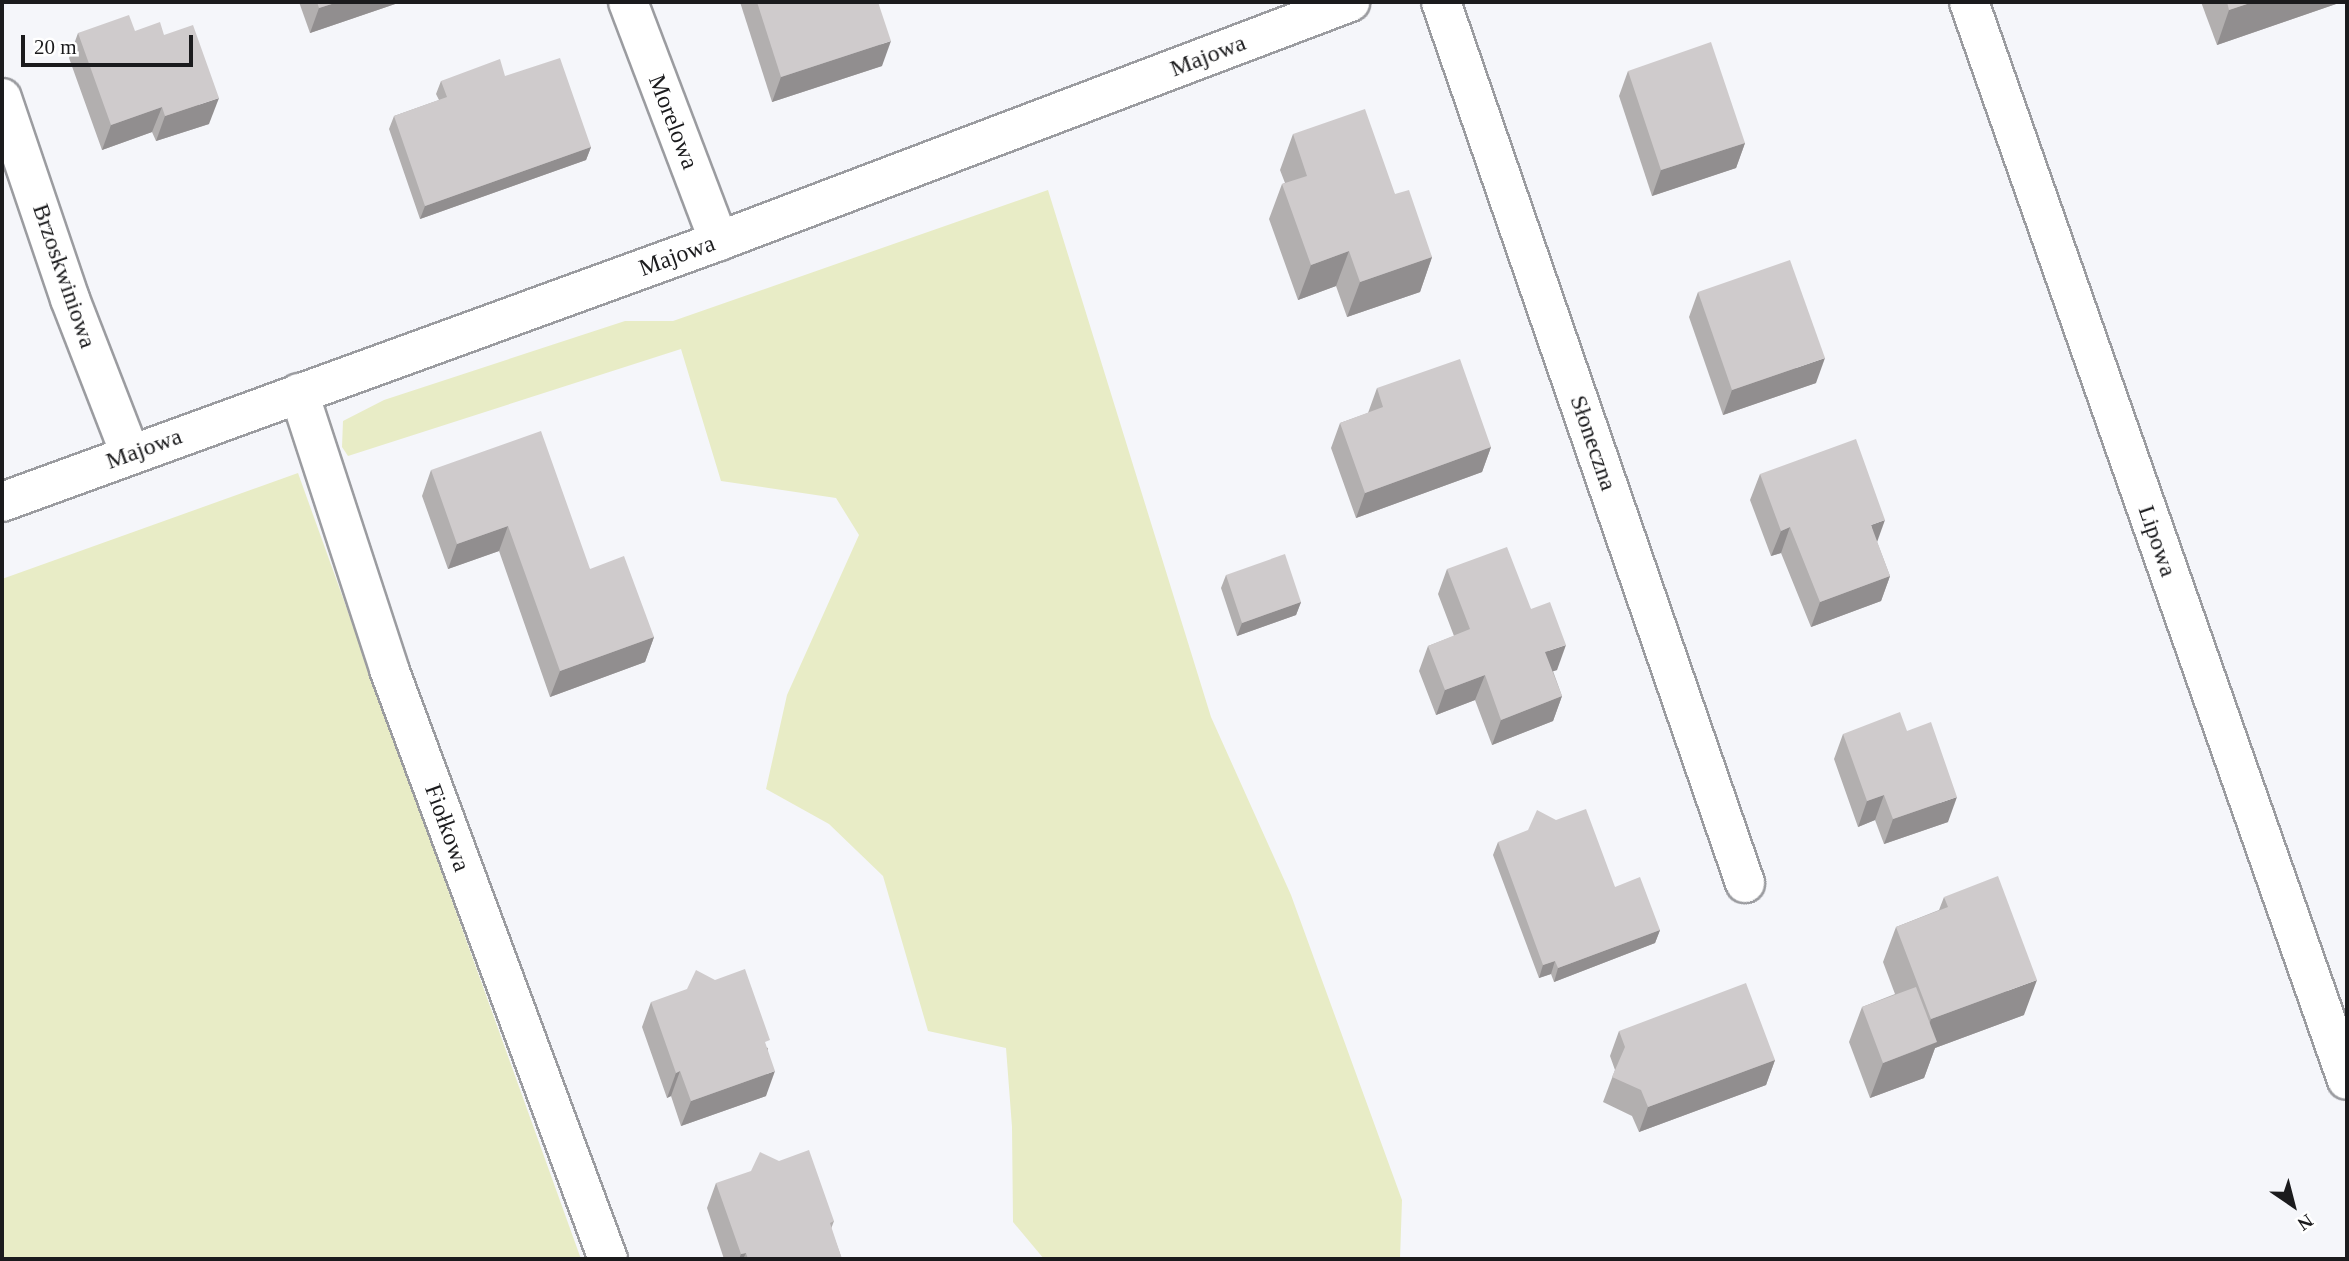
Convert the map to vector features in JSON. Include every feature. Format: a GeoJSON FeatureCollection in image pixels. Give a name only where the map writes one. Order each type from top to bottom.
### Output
{"type":"FeatureCollection","features":[{"type":"Feature","properties":{"kind":"street","name":"Morelowa"},"geometry":{"type":"LineString","coordinates":[[628,2],[719,241]]}},
{"type":"Feature","properties":{"kind":"street","name":"Majowa"},"geometry":{"type":"LineString","coordinates":[[2,502],[719,241],[1350,2]]}},
{"type":"Feature","properties":{"kind":"street","name":"Słoneczna"},"geometry":{"type":"LineString","coordinates":[[1441,2],[1745,883]]}},
{"type":"Feature","properties":{"kind":"street","name":"Lipowa"},"geometry":{"type":"LineString","coordinates":[[1969,2],[2347,1080]]}},
{"type":"Feature","properties":{"kind":"street","name":"Brzoskwiniowa"},"geometry":{"type":"LineString","coordinates":[[2,98],[71,299],[130,454]]}},
{"type":"Feature","properties":{"kind":"street","name":"Fiołkowa"},"geometry":{"type":"LineString","coordinates":[[299,393],[389,668],[608,1259]]}},
{"type":"Feature","properties":{"kind":"green space"},"geometry":{"type":"Polygon","coordinates":[[[1048,190],[1211,717],[1291,895],[1402,1200],[1400,1259],[1044,1259],[1013,1222],[1012,1127],[1006,1048],[928,1031],[883,876],[829,824],[766,789],[787,695],[859,535],[836,498],[721,481],[681,349],[348,456],[342,447],[343,421],[384,400],[625,321],[673,321],[1048,190]]]}},
{"type":"Feature","properties":{"kind":"green space"},"geometry":{"type":"Polygon","coordinates":[[[298,473],[581,1259],[2,1259],[2,579],[298,473]]]}},
{"type":"Feature","properties":{"kind":"building"},"geometry":{"type":"Polygon","coordinates":[[[317,2],[338,2],[319,8],[317,2]]]}},
{"type":"Feature","properties":{"kind":"building"},"geometry":{"type":"Polygon","coordinates":[[[757,2],[878,2],[891,41],[781,77],[757,2]]]}},
{"type":"Feature","properties":{"kind":"building"},"geometry":{"type":"Polygon","coordinates":[[[2227,2],[2253,2],[2229,10],[2227,2]]]}},
{"type":"Feature","properties":{"kind":"building"},"geometry":{"type":"Polygon","coordinates":[[[129,15],[135,31],[160,22],[164,35],[193,25],[219,98],[165,116],[162,107],[111,125],[78,33],[129,15]]]}},
{"type":"Feature","properties":{"kind":"building"},"geometry":{"type":"Polygon","coordinates":[[[1711,42],[1745,143],[1661,170],[1628,71],[1711,42]]]}},
{"type":"Feature","properties":{"kind":"building"},"geometry":{"type":"Polygon","coordinates":[[[560,58],[591,147],[425,206],[394,116],[447,97],[441,81],[500,59],[505,76],[560,58]]]}},
{"type":"Feature","properties":{"kind":"building"},"geometry":{"type":"Polygon","coordinates":[[[1365,109],[1395,194],[1409,190],[1432,257],[1360,282],[1349,251],[1311,265],[1282,184],[1307,176],[1293,134],[1365,109]]]}},
{"type":"Feature","properties":{"kind":"building"},"geometry":{"type":"Polygon","coordinates":[[[1790,260],[1825,358],[1732,390],[1698,292],[1790,260]]]}},
{"type":"Feature","properties":{"kind":"building"},"geometry":{"type":"Polygon","coordinates":[[[1460,359],[1491,447],[1365,493],[1340,423],[1383,407],[1377,388],[1460,359]]]}},
{"type":"Feature","properties":{"kind":"building"},"geometry":{"type":"Polygon","coordinates":[[[541,431],[590,569],[624,556],[654,637],[560,671],[508,526],[457,544],[431,470],[541,431]]]}},
{"type":"Feature","properties":{"kind":"building"},"geometry":{"type":"Polygon","coordinates":[[[1856,439],[1885,520],[1871,525],[1890,576],[1820,602],[1790,527],[1781,531],[1760,474],[1856,439]]]}},
{"type":"Feature","properties":{"kind":"building"},"geometry":{"type":"Polygon","coordinates":[[[1507,547],[1531,609],[1550,602],[1566,645],[1545,652],[1562,696],[1501,720],[1485,675],[1445,690],[1428,646],[1470,629],[1447,569],[1507,547]]]}},
{"type":"Feature","properties":{"kind":"building"},"geometry":{"type":"Polygon","coordinates":[[[1285,554],[1301,602],[1242,623],[1226,575],[1285,554]]]}},
{"type":"Feature","properties":{"kind":"building"},"geometry":{"type":"Polygon","coordinates":[[[1900,712],[1907,731],[1931,722],[1957,797],[1893,819],[1884,795],[1867,801],[1843,734],[1900,712]]]}},
{"type":"Feature","properties":{"kind":"building"},"geometry":{"type":"Polygon","coordinates":[[[1586,809],[1615,887],[1640,877],[1660,930],[1558,968],[1555,961],[1543,965],[1498,842],[1528,830],[1537,810],[1556,820],[1586,809]]]}},
{"type":"Feature","properties":{"kind":"building"},"geometry":{"type":"Polygon","coordinates":[[[1998,876],[2037,980],[1931,1019],[1896,927],[1948,907],[1944,897],[1998,876]]]}},
{"type":"Feature","properties":{"kind":"building"},"geometry":{"type":"Polygon","coordinates":[[[745,969],[770,1040],[765,1042],[775,1071],[691,1101],[680,1071],[676,1073],[651,1002],[687,989],[696,970],[715,980],[745,969]]]}},
{"type":"Feature","properties":{"kind":"building"},"geometry":{"type":"Polygon","coordinates":[[[1746,983],[1775,1060],[1648,1107],[1641,1090],[1612,1077],[1625,1047],[1619,1031],[1746,983]]]}},
{"type":"Feature","properties":{"kind":"building"},"geometry":{"type":"Polygon","coordinates":[[[1916,987],[1937,1042],[1883,1063],[1862,1007],[1916,987]]]}},
{"type":"Feature","properties":{"kind":"building"},"geometry":{"type":"Polygon","coordinates":[[[809,1150],[834,1221],[830,1223],[842,1259],[748,1259],[746,1253],[741,1254],[716,1183],[751,1171],[760,1152],[779,1161],[809,1150]]]}}]}
